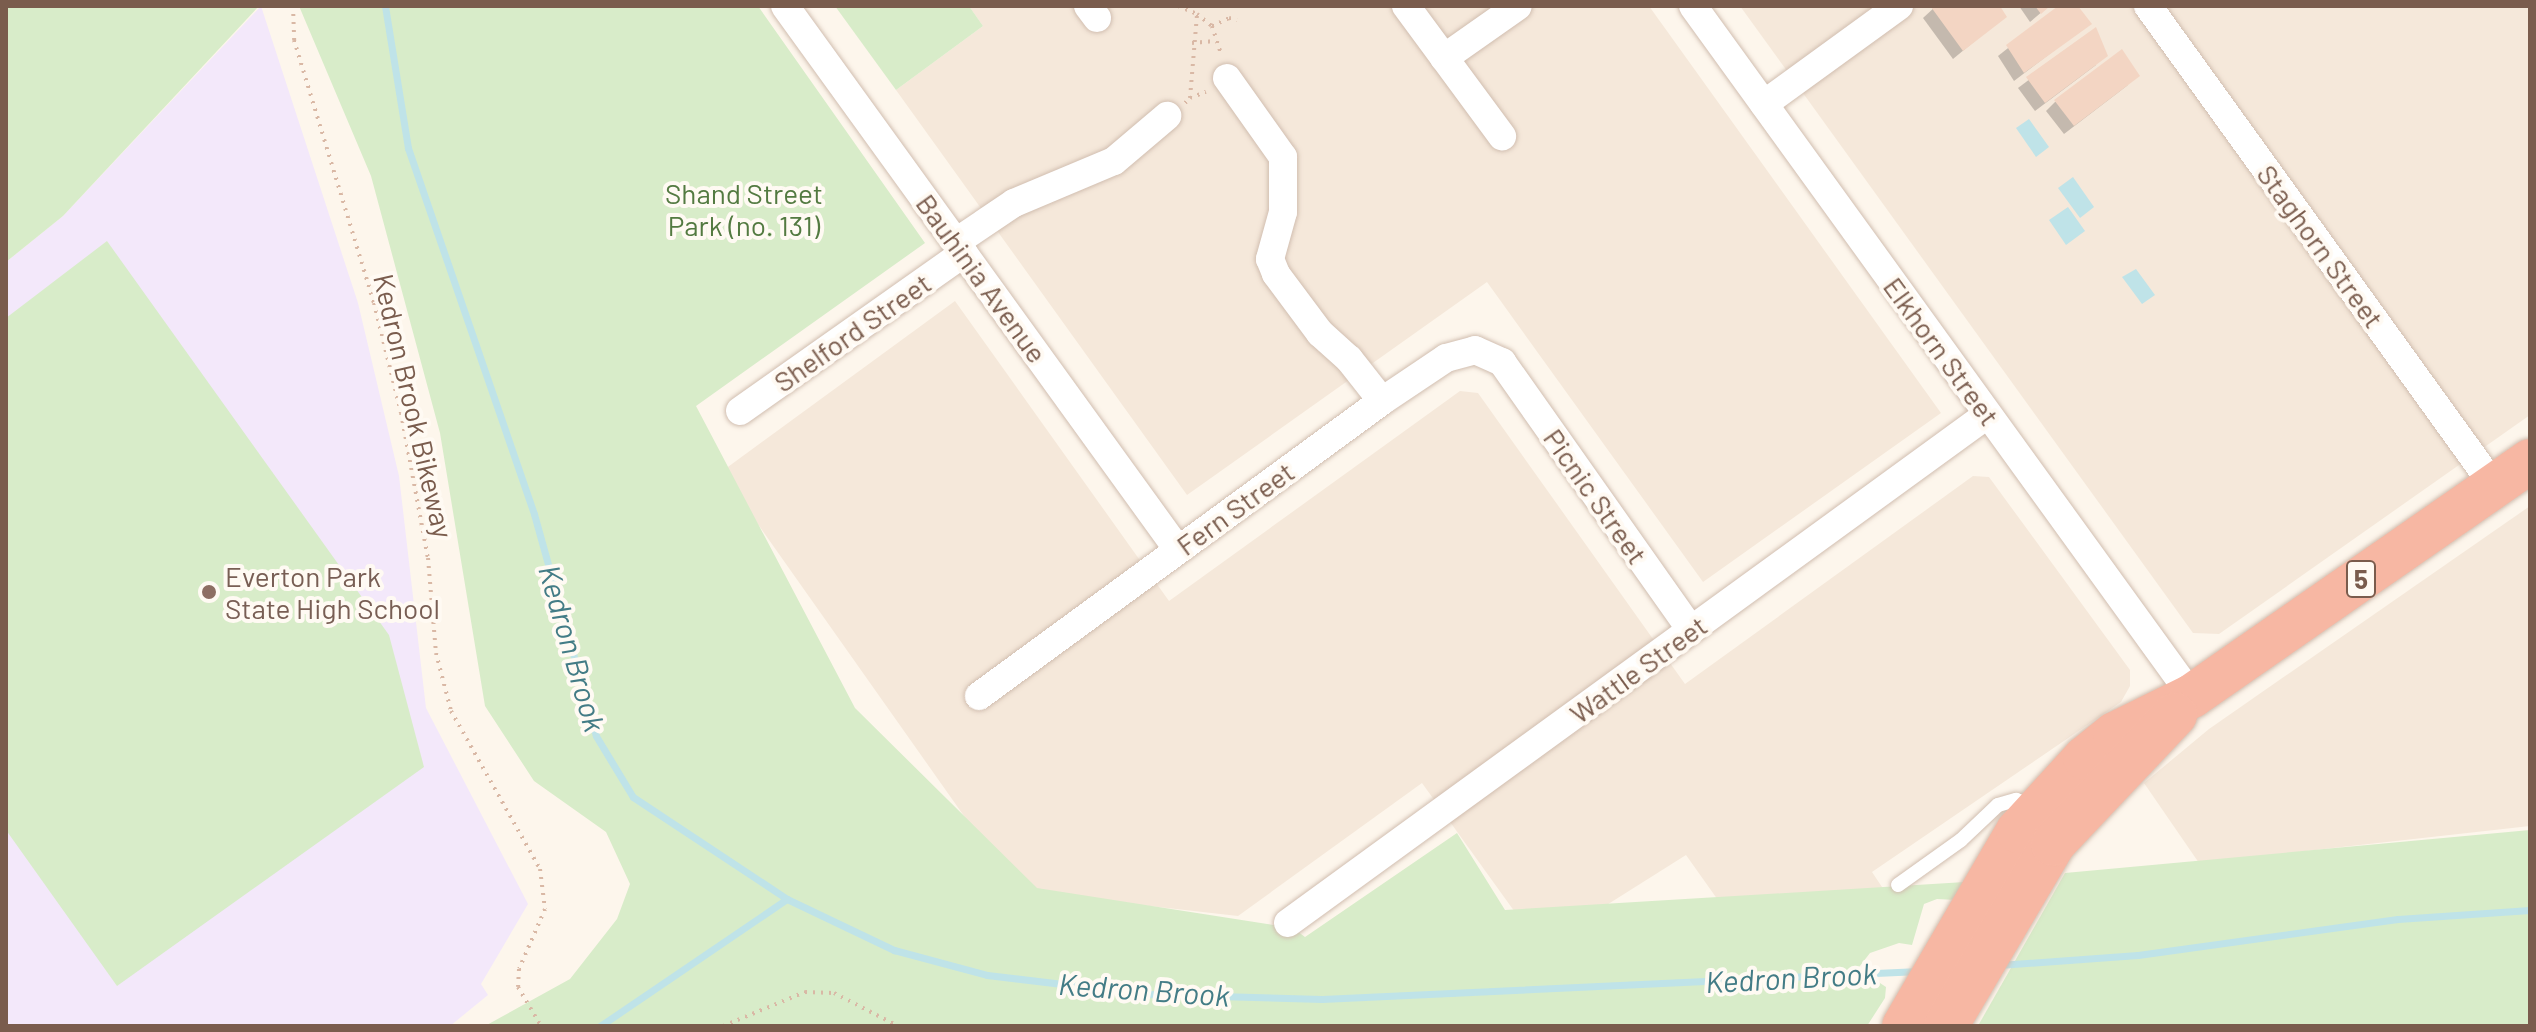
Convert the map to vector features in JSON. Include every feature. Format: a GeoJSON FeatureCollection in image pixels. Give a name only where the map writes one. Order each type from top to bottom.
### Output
{"type":"FeatureCollection","features":[{"type":"Feature","properties":{"kind":"highway","name":"5"},"geometry":{"type":"LineString","coordinates":[[1904,1026],[2001,894],[2053,815],[2115,734],[2192,696],[2530,461]]}},
{"type":"Feature","properties":{"kind":"highway","name":"5"},"geometry":{"type":"LineString","coordinates":[[1946,1026],[2001,894]]}},
{"type":"Feature","properties":{"kind":"street","name":"Bauhinia Avenue"},"geometry":{"type":"LineString","coordinates":[[785,6],[1178,550]]}},
{"type":"Feature","properties":{"kind":"street"},"geometry":{"type":"LineString","coordinates":[[1406,6],[1502,136]]}},
{"type":"Feature","properties":{"kind":"street"},"geometry":{"type":"LineString","coordinates":[[1444,58],[1518,6]]}},
{"type":"Feature","properties":{"kind":"street","name":"Elkhorn Street"},"geometry":{"type":"LineString","coordinates":[[1693,6],[2192,696]]}},
{"type":"Feature","properties":{"kind":"street"},"geometry":{"type":"LineString","coordinates":[[1764,104],[1899,6]]}},
{"type":"Feature","properties":{"kind":"street","name":"Staghorn Street"},"geometry":{"type":"LineString","coordinates":[[2148,6],[2494,486]]}},
{"type":"Feature","properties":{"kind":"street"},"geometry":{"type":"LineString","coordinates":[[1227,78],[1283,157],[1283,212],[1270,259],[1276,274],[1320,333],[1349,359],[1382,401]]}},
{"type":"Feature","properties":{"kind":"street","name":"Shelford Street"},"geometry":{"type":"LineString","coordinates":[[740,411],[960,248],[1014,203],[1114,161],[1167,116]]}},
{"type":"Feature","properties":{"kind":"street","name":"Fern Street"},"geometry":{"type":"LineString","coordinates":[[979,696],[1382,401],[1446,358],[1475,350],[1502,362]]}},
{"type":"Feature","properties":{"kind":"street","name":"Picnic Street"},"geometry":{"type":"LineString","coordinates":[[1502,362],[1691,630]]}},
{"type":"Feature","properties":{"kind":"street","name":"Wattle Street"},"geometry":{"type":"LineString","coordinates":[[1288,923],[1988,414]]}},
{"type":"Feature","properties":{"kind":"lane"},"geometry":{"type":"LineString","coordinates":[[1898,885],[1961,840],[1998,805],[2016,800],[2053,815]]}},
{"type":"Feature","properties":{"kind":"path","name":"Kedron Brook Bikeway"},"geometry":{"type":"LineString","coordinates":[[293,6],[294,40],[374,303],[401,413],[428,558],[436,653],[451,711],[540,869],[545,909],[518,978],[541,1026]]}},
{"type":"Feature","properties":{"kind":"path"},"geometry":{"type":"LineString","coordinates":[[1178,6],[1197,14],[1212,26],[1215,41],[1230,71],[1227,78]]}},
{"type":"Feature","properties":{"kind":"path"},"geometry":{"type":"LineString","coordinates":[[1167,116],[1190,98],[1192,43],[1197,14]]}},
{"type":"Feature","properties":{"kind":"path"},"geometry":{"type":"LineString","coordinates":[[1212,26],[1229,18],[1237,20]]}},
{"type":"Feature","properties":{"kind":"path"},"geometry":{"type":"LineString","coordinates":[[1192,43],[1215,41]]}},
{"type":"Feature","properties":{"kind":"path"},"geometry":{"type":"LineString","coordinates":[[723,1026],[805,992],[834,993],[898,1026]]}},
{"type":"Feature","properties":{"kind":"shaded area","name":"Everton Park State High School"},"geometry":{"type":"Polygon","coordinates":[[[261,6],[358,303],[399,476],[426,708],[528,904],[481,984],[488,995],[450,1026],[6,1026],[6,262],[63,216],[261,6]]]}},
{"type":"Feature","properties":{"kind":"shaded area"},"geometry":{"type":"Polygon","coordinates":[[[969,6],[1649,6],[1941,413],[1703,582],[1487,282],[1187,495],[896,90],[983,26],[969,6]]]}},
{"type":"Feature","properties":{"kind":"shaded area"},"geometry":{"type":"Polygon","coordinates":[[[1740,6],[2530,6],[2530,415],[2219,634],[2193,633],[1740,6]]]}},
{"type":"Feature","properties":{"kind":"shaded area"},"geometry":{"type":"Polygon","coordinates":[[[955,301],[1169,601],[1460,391],[1478,393],[1685,684],[1973,476],[1989,477],[2130,670],[2130,686],[2121,702],[1872,872],[1892,902],[1725,910],[1686,855],[1540,947],[1422,783],[1238,916],[1017,891],[721,472],[955,301]]]}},
{"type":"Feature","properties":{"kind":"shaded area"},"geometry":{"type":"Polygon","coordinates":[[[2530,506],[2530,826],[2199,863],[2144,783],[2209,729],[2530,506]]]}},
{"type":"Feature","properties":{"kind":"green space"},"geometry":{"type":"Polygon","coordinates":[[[6,6],[259,6],[63,216],[6,262],[6,6]]]}},
{"type":"Feature","properties":{"kind":"green space","name":"Shand Street Park (no. 131)"},"geometry":{"type":"Polygon","coordinates":[[[299,6],[758,6],[925,243],[696,406],[855,708],[1037,888],[1293,928],[1305,937],[1457,833],[1505,910],[1965,882],[1957,900],[1937,899],[1924,904],[1912,945],[1899,943],[1870,953],[1849,980],[1854,985],[1877,981],[1886,987],[1885,998],[1867,1026],[485,1026],[570,979],[617,919],[630,884],[606,832],[534,781],[485,706],[440,433],[371,176],[299,6]]]}},
{"type":"Feature","properties":{"kind":"green space"},"geometry":{"type":"Polygon","coordinates":[[[835,6],[969,6],[983,26],[896,90],[835,6]]]}},
{"type":"Feature","properties":{"kind":"green space"},"geometry":{"type":"Polygon","coordinates":[[[107,241],[389,635],[424,767],[117,986],[6,830],[6,318],[107,241]]]}},
{"type":"Feature","properties":{"kind":"green space"},"geometry":{"type":"Polygon","coordinates":[[[2530,830],[2530,1026],[1979,1024],[2065,873],[2530,830]]]}},
{"type":"Feature","properties":{"kind":"water"},"geometry":{"type":"Polygon","coordinates":[[[2029,119],[2049,147],[2036,157],[2016,128],[2029,119]]]}},
{"type":"Feature","properties":{"kind":"water"},"geometry":{"type":"Polygon","coordinates":[[[2073,177],[2094,207],[2080,218],[2058,188],[2073,177]]]}},
{"type":"Feature","properties":{"kind":"water"},"geometry":{"type":"Polygon","coordinates":[[[2068,207],[2085,231],[2066,245],[2049,220],[2068,207]]]}},
{"type":"Feature","properties":{"kind":"water"},"geometry":{"type":"Polygon","coordinates":[[[2136,269],[2155,295],[2142,304],[2122,277],[2136,269]]]}},
{"type":"Feature","properties":{"kind":"building"},"geometry":{"type":"Polygon","coordinates":[[[2000,6],[2007,17],[1963,51],[1931,7],[2000,6]]]}},
{"type":"Feature","properties":{"kind":"building"},"geometry":{"type":"Polygon","coordinates":[[[2035,6],[2050,6],[2041,14],[2035,6]]]}},
{"type":"Feature","properties":{"kind":"building"},"geometry":{"type":"Polygon","coordinates":[[[2058,6],[2078,6],[2092,24],[2024,73],[2006,45],[2058,6]]]}},
{"type":"Feature","properties":{"kind":"building"},"geometry":{"type":"Polygon","coordinates":[[[2096,27],[2108,56],[2045,103],[2026,77],[2096,27]]]}},
{"type":"Feature","properties":{"kind":"building"},"geometry":{"type":"Polygon","coordinates":[[[2122,49],[2140,76],[2074,126],[2054,100],[2122,49]]]}},
{"type":"Feature","properties":{"kind":"waterway","name":"Kedron Brook"},"geometry":{"type":"LineString","coordinates":[[385,6],[408,148],[534,514],[596,736],[633,797],[787,899],[894,950],[987,975],[1146,994],[1322,999],[1919,971]]}},
{"type":"Feature","properties":{"kind":"waterway"},"geometry":{"type":"LineString","coordinates":[[600,1026],[787,899]]}},
{"type":"Feature","properties":{"kind":"waterway","name":"Kedron Brook"},"geometry":{"type":"LineString","coordinates":[[1999,965],[2138,955],[2398,919],[2530,910]]}},
{"type":"Feature","properties":{"kind":"place","name":"Everton Park State High School"},"geometry":{"type":"Point","coordinates":[209,592]}}]}
